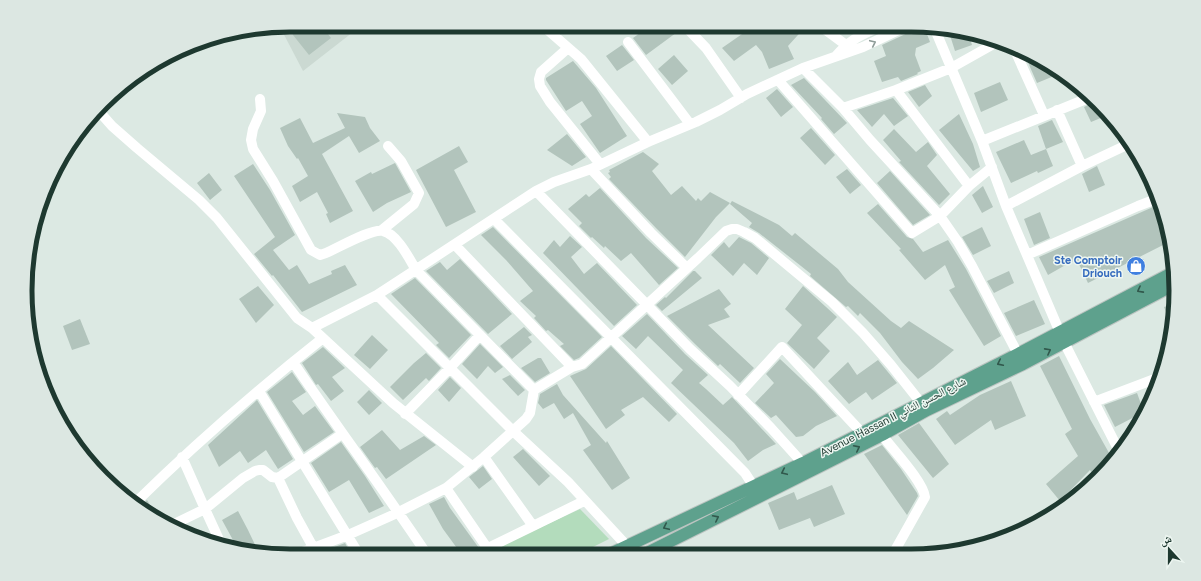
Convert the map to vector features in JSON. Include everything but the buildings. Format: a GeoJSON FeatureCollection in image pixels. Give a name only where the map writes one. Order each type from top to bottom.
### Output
{"type":"FeatureCollection","features":[{"type":"Feature","properties":{"kind":"main road","name":"Avenue Hassan II شارع الحسن الثاني"},"geometry":{"type":"LineString","coordinates":[[806,467],[862,433],[924,406],[1062,337],[1168,275]]}},
{"type":"Feature","properties":{"kind":"main road","name":"Avenue Hassan II شارع الحسن الثاني"},"geometry":{"type":"LineString","coordinates":[[1062,337],[1169,287]]}},
{"type":"Feature","properties":{"kind":"main road","name":"Avenue Hassan II شارع الحسن الثاني"},"geometry":{"type":"LineString","coordinates":[[632,549],[806,467],[882,435],[924,406]]}},
{"type":"Feature","properties":{"kind":"main road","name":"Avenue Hassan II شارع الحسن الثاني"},"geometry":{"type":"LineString","coordinates":[[654,549],[757,491]]}},
{"type":"Feature","properties":{"kind":"street"},"geometry":{"type":"LineString","coordinates":[[551,32],[581,60],[648,142]]}},
{"type":"Feature","properties":{"kind":"street"},"geometry":{"type":"LineString","coordinates":[[691,32],[706,48],[740,98]]}},
{"type":"Feature","properties":{"kind":"street"},"geometry":{"type":"LineString","coordinates":[[828,32],[848,48],[863,47],[894,32]]}},
{"type":"Feature","properties":{"kind":"street"},"geometry":{"type":"LineString","coordinates":[[312,328],[377,295],[536,191],[690,124],[803,68],[836,56],[848,48],[864,32]]}},
{"type":"Feature","properties":{"kind":"street"},"geometry":{"type":"LineString","coordinates":[[937,34],[982,140],[1006,206],[1062,337],[1117,447]]}},
{"type":"Feature","properties":{"kind":"street"},"geometry":{"type":"LineString","coordinates":[[628,42],[690,124]]}},
{"type":"Feature","properties":{"kind":"street"},"geometry":{"type":"LineString","coordinates":[[843,108],[896,90],[951,68],[992,45]]}},
{"type":"Feature","properties":{"kind":"street"},"geometry":{"type":"LineString","coordinates":[[568,48],[541,72],[539,79],[540,86],[550,102],[600,164]]}},
{"type":"Feature","properties":{"kind":"street"},"geometry":{"type":"LineString","coordinates":[[1017,56],[1044,115]]}},
{"type":"Feature","properties":{"kind":"street"},"geometry":{"type":"LineString","coordinates":[[803,68],[843,108],[940,216],[972,266],[1020,359]]}},
{"type":"Feature","properties":{"kind":"street"},"geometry":{"type":"LineString","coordinates":[[778,80],[912,233],[940,216],[969,186],[992,167]]}},
{"type":"Feature","properties":{"kind":"street"},"geometry":{"type":"LineString","coordinates":[[896,90],[969,186]]}},
{"type":"Feature","properties":{"kind":"street"},"geometry":{"type":"LineString","coordinates":[[982,140],[1083,98]]}},
{"type":"Feature","properties":{"kind":"street"},"geometry":{"type":"LineString","coordinates":[[260,99],[261,111],[253,129],[251,140],[253,149],[273,181],[311,250],[320,255],[326,254],[372,231],[382,230],[414,204],[419,193],[401,162],[388,146]]}},
{"type":"Feature","properties":{"kind":"street"},"geometry":{"type":"LineString","coordinates":[[1057,110],[1082,166]]}},
{"type":"Feature","properties":{"kind":"street"},"geometry":{"type":"LineString","coordinates":[[102,114],[136,148],[199,200],[218,218],[297,318],[312,328],[405,414],[473,467]]}},
{"type":"Feature","properties":{"kind":"street"},"geometry":{"type":"LineString","coordinates":[[1006,206],[1082,166],[1125,146]]}},
{"type":"Feature","properties":{"kind":"street"},"geometry":{"type":"LineString","coordinates":[[591,168],[651,233],[687,268]]}},
{"type":"Feature","properties":{"kind":"street"},"geometry":{"type":"LineString","coordinates":[[536,191],[690,349],[738,395],[806,467]]}},
{"type":"Feature","properties":{"kind":"street"},"geometry":{"type":"LineString","coordinates":[[1027,255],[1152,201]]}},
{"type":"Feature","properties":{"kind":"street"},"geometry":{"type":"LineString","coordinates":[[494,219],[741,468],[757,491]]}},
{"type":"Feature","properties":{"kind":"street"},"geometry":{"type":"LineString","coordinates":[[309,549],[348,535],[446,488],[484,458],[526,419],[529,415],[534,390],[572,367],[582,364],[726,231],[732,229],[749,235],[832,302],[863,333],[924,406]]}},
{"type":"Feature","properties":{"kind":"street"},"geometry":{"type":"LineString","coordinates":[[382,230],[394,238],[406,252],[416,270],[534,390]]}},
{"type":"Feature","properties":{"kind":"street"},"geometry":{"type":"LineString","coordinates":[[455,245],[572,367]]}},
{"type":"Feature","properties":{"kind":"street"},"geometry":{"type":"LineString","coordinates":[[377,295],[513,431],[568,482],[629,549]]}},
{"type":"Feature","properties":{"kind":"street"},"geometry":{"type":"LineString","coordinates":[[405,414],[480,335]]}},
{"type":"Feature","properties":{"kind":"street"},"geometry":{"type":"LineString","coordinates":[[139,500],[182,457],[323,338]]}},
{"type":"Feature","properties":{"kind":"street"},"geometry":{"type":"LineString","coordinates":[[738,395],[782,347],[862,433]]}},
{"type":"Feature","properties":{"kind":"street"},"geometry":{"type":"LineString","coordinates":[[293,362],[342,434],[399,511],[423,549]]}},
{"type":"Feature","properties":{"kind":"street"},"geometry":{"type":"LineString","coordinates":[[1094,402],[1153,380]]}},
{"type":"Feature","properties":{"kind":"street"},"geometry":{"type":"LineString","coordinates":[[259,391],[356,549]]}},
{"type":"Feature","properties":{"kind":"street"},"geometry":{"type":"LineString","coordinates":[[177,523],[205,509],[243,478],[255,471],[263,470],[272,477],[278,478],[342,434]]}},
{"type":"Feature","properties":{"kind":"street"},"geometry":{"type":"LineString","coordinates":[[882,435],[925,491],[925,497],[896,549]]}},
{"type":"Feature","properties":{"kind":"street"},"geometry":{"type":"LineString","coordinates":[[182,457],[218,538]]}},
{"type":"Feature","properties":{"kind":"street"},"geometry":{"type":"LineString","coordinates":[[484,458],[533,526]]}},
{"type":"Feature","properties":{"kind":"street"},"geometry":{"type":"LineString","coordinates":[[278,478],[313,547]]}},
{"type":"Feature","properties":{"kind":"street"},"geometry":{"type":"LineString","coordinates":[[446,488],[488,549]]}},
{"type":"Feature","properties":{"kind":"street"},"geometry":{"type":"LineString","coordinates":[[495,549],[533,526],[584,501]]}},
{"type":"Feature","properties":{"kind":"shaded area"},"geometry":{"type":"Polygon","coordinates":[[[283,32],[353,32],[303,71],[283,32]]]}},
{"type":"Feature","properties":{"kind":"green space"},"geometry":{"type":"Polygon","coordinates":[[[580,509],[609,539],[589,549],[494,549],[580,509]]]}},
{"type":"Feature","properties":{"kind":"place","name":"Ste Comptoir Driouch"},"geometry":{"type":"Point","coordinates":[1136,266]}}]}
